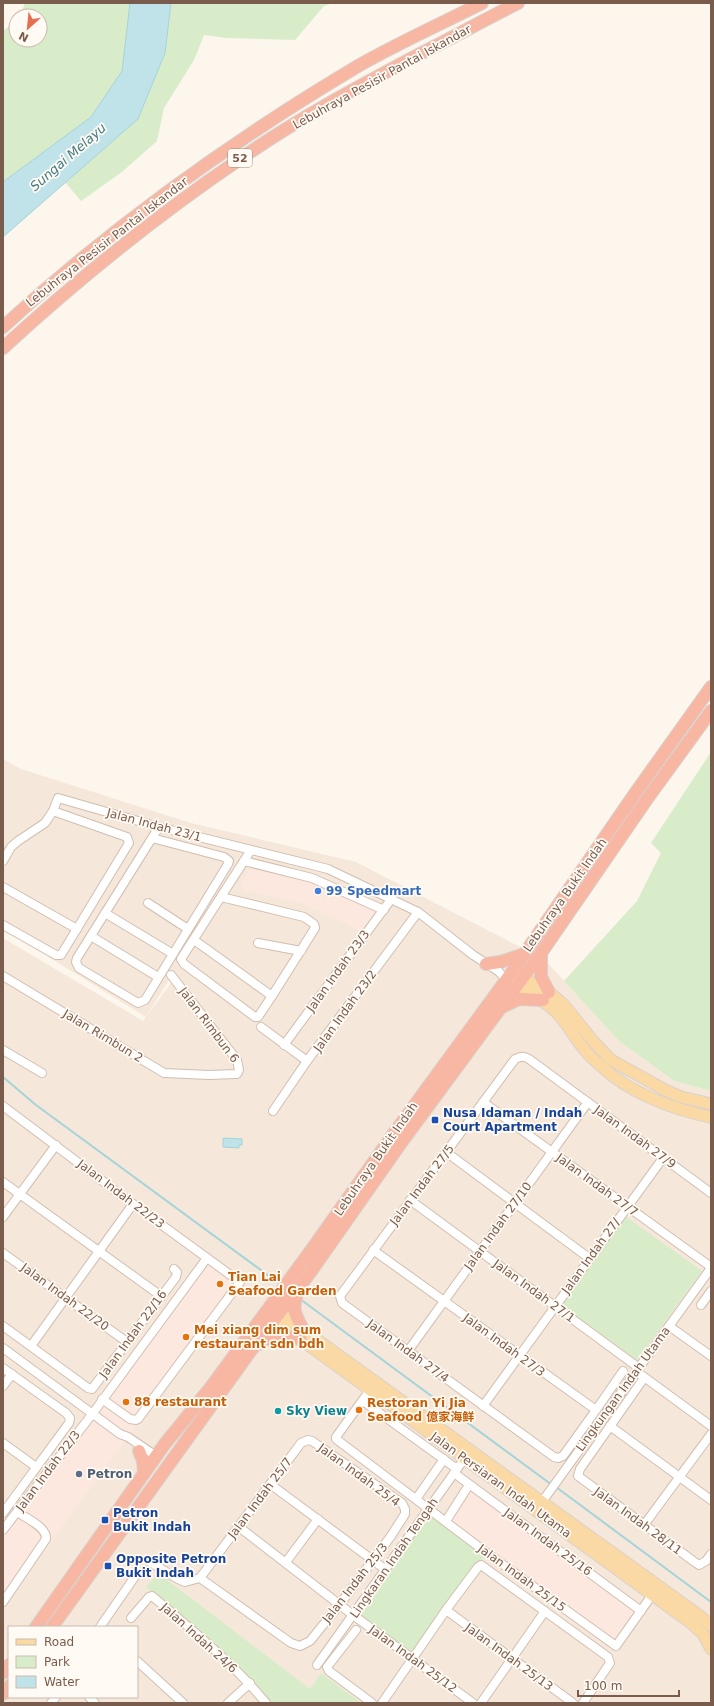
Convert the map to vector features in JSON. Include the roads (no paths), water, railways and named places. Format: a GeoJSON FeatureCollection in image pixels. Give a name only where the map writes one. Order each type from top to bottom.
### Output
{"type":"FeatureCollection","features":[{"type":"Feature","properties":{"kind":"highway","name":"Lebuhraya Pesisir Pantai Iskandar"},"geometry":{"type":"LineString","coordinates":[[3,327],[59,277],[137,215],[217,157],[359,66],[482,3]]}},
{"type":"Feature","properties":{"kind":"highway","name":"Lebuhraya Pesisir Pantai Iskandar"},"geometry":{"type":"LineString","coordinates":[[3,348],[71,287],[126,242],[240,158],[330,103],[518,3]]}},
{"type":"Feature","properties":{"kind":"highway","name":"Lebuhraya Bukit Indah"},"geometry":{"type":"LineString","coordinates":[[295,1282],[498,1009],[525,954],[636,792],[711,687]]}},
{"type":"Feature","properties":{"kind":"highway","name":"Lebuhraya Bukit Indah"},"geometry":{"type":"LineString","coordinates":[[37,1626],[144,1473],[155,1460],[164,1445],[272,1313],[287,1301],[295,1282],[392,1136],[514,979],[541,953],[647,799],[706,722],[711,711]]}},
{"type":"Feature","properties":{"kind":"highway"},"geometry":{"type":"LineString","coordinates":[[498,1009],[519,999],[546,996],[541,977],[541,953]]}},
{"type":"Feature","properties":{"kind":"highway"},"geometry":{"type":"LineString","coordinates":[[486,964],[500,962],[525,954]]}},
{"type":"Feature","properties":{"kind":"highway"},"geometry":{"type":"LineString","coordinates":[[252,1349],[265,1339],[274,1335],[302,1335],[294,1313],[287,1301],[295,1282]]}},
{"type":"Feature","properties":{"kind":"highway","name":"Lebuhraya Bukit Indah"},"geometry":{"type":"LineString","coordinates":[[53,1626],[252,1349],[272,1313]]}},
{"type":"Feature","properties":{"kind":"highway"},"geometry":{"type":"LineString","coordinates":[[144,1473],[142,1450],[153,1449],[164,1445]]}},
{"type":"Feature","properties":{"kind":"highway"},"geometry":{"type":"LineString","coordinates":[[156,1483],[155,1460],[175,1457]]}},
{"type":"Feature","properties":{"kind":"main road"},"geometry":{"type":"LineString","coordinates":[[514,979],[564,1005],[593,1041],[611,1060],[665,1090],[681,1097],[711,1104]]}},
{"type":"Feature","properties":{"kind":"main road"},"geometry":{"type":"LineString","coordinates":[[546,996],[584,1050],[602,1068],[626,1084],[659,1101],[711,1117]]}},
{"type":"Feature","properties":{"kind":"main road","name":"Jalan Persiaran Indah Utama"},"geometry":{"type":"LineString","coordinates":[[272,1313],[539,1506],[700,1616],[711,1626]]}},
{"type":"Feature","properties":{"kind":"main road","name":"Jalan Persiaran Indah Utama"},"geometry":{"type":"LineString","coordinates":[[302,1335],[370,1390],[467,1454]]}},
{"type":"Feature","properties":{"kind":"main road","name":"Jalan Persiaran Indah Utama"},"geometry":{"type":"LineString","coordinates":[[539,1506],[652,1595],[691,1623],[703,1634],[711,1650]]}},
{"type":"Feature","properties":{"kind":"street","name":"Jalan Indah 23/1"},"geometry":{"type":"LineString","coordinates":[[53,811],[58,798],[159,827],[328,869],[392,898],[418,912],[486,964],[514,979]]}},
{"type":"Feature","properties":{"kind":"street"},"geometry":{"type":"LineString","coordinates":[[3,861],[11,847],[45,823],[53,811],[124,836],[129,840],[129,843],[77,929],[62,953],[58,956],[3,925]]}},
{"type":"Feature","properties":{"kind":"street"},"geometry":{"type":"LineString","coordinates":[[152,838],[224,857],[228,861],[228,864],[158,978],[142,1002],[138,1003],[77,965],[77,958],[91,936],[105,913],[152,838],[159,827]]}},
{"type":"Feature","properties":{"kind":"street"},"geometry":{"type":"LineString","coordinates":[[221,897],[304,917],[314,924],[315,928],[301,951],[258,1017],[255,1018],[184,964],[182,959],[221,897],[251,850]]}},
{"type":"Feature","properties":{"kind":"street"},"geometry":{"type":"LineString","coordinates":[[244,861],[312,878],[384,910]]}},
{"type":"Feature","properties":{"kind":"street"},"geometry":{"type":"LineString","coordinates":[[3,887],[77,929]]}},
{"type":"Feature","properties":{"kind":"street","name":"Jalan Indah 23/3"},"geometry":{"type":"LineString","coordinates":[[284,1044],[392,898]]}},
{"type":"Feature","properties":{"kind":"street"},"geometry":{"type":"LineString","coordinates":[[148,903],[188,929]]}},
{"type":"Feature","properties":{"kind":"street","name":"Jalan Indah 23/2"},"geometry":{"type":"LineString","coordinates":[[273,1111],[307,1061],[418,912]]}},
{"type":"Feature","properties":{"kind":"street"},"geometry":{"type":"LineString","coordinates":[[105,913],[173,954]]}},
{"type":"Feature","properties":{"kind":"street"},"geometry":{"type":"LineString","coordinates":[[91,936],[158,978]]}},
{"type":"Feature","properties":{"kind":"street"},"geometry":{"type":"LineString","coordinates":[[194,940],[272,996]]}},
{"type":"Feature","properties":{"kind":"street"},"geometry":{"type":"LineString","coordinates":[[258,943],[301,951]]}},
{"type":"Feature","properties":{"kind":"street","name":"Jalan Rimbun 6"},"geometry":{"type":"LineString","coordinates":[[171,975],[237,1060],[239,1070],[237,1074],[209,1076]]}},
{"type":"Feature","properties":{"kind":"street","name":"Jalan Rimbun 2"},"geometry":{"type":"LineString","coordinates":[[3,976],[164,1073],[209,1076]]}},
{"type":"Feature","properties":{"kind":"street"},"geometry":{"type":"LineString","coordinates":[[261,1027],[307,1061]]}},
{"type":"Feature","properties":{"kind":"street"},"geometry":{"type":"LineString","coordinates":[[3,1050],[42,1073]]}},
{"type":"Feature","properties":{"kind":"street","name":"Jalan Indah 27/9"},"geometry":{"type":"LineString","coordinates":[[519,1057],[529,1059],[711,1193]]}},
{"type":"Feature","properties":{"kind":"street","name":"Jalan Indah 27/5"},"geometry":{"type":"LineString","coordinates":[[340,1296],[515,1059],[519,1057]]}},
{"type":"Feature","properties":{"kind":"street","name":"Jalan Indah 27/7"},"geometry":{"type":"LineString","coordinates":[[483,1102],[711,1268]]}},
{"type":"Feature","properties":{"kind":"street","name":"Jalan Indah 27/10"},"geometry":{"type":"LineString","coordinates":[[408,1350],[588,1102]]}},
{"type":"Feature","properties":{"kind":"street","name":"Jalan Indah 22/23"},"geometry":{"type":"LineString","coordinates":[[3,1106],[240,1282],[136,1420],[130,1419],[102,1399]]}},
{"type":"Feature","properties":{"kind":"street"},"geometry":{"type":"LineString","coordinates":[[3,1217],[56,1145]]}},
{"type":"Feature","properties":{"kind":"street"},"geometry":{"type":"LineString","coordinates":[[446,1152],[589,1258]]}},
{"type":"Feature","properties":{"kind":"street","name":"Jalan Indah 27/"},"geometry":{"type":"LineString","coordinates":[[483,1406],[554,1306],[663,1158]]}},
{"type":"Feature","properties":{"kind":"street"},"geometry":{"type":"LineString","coordinates":[[3,1182],[161,1296]]}},
{"type":"Feature","properties":{"kind":"street","name":"Jalan Indah 27/1"},"geometry":{"type":"LineString","coordinates":[[410,1200],[554,1306],[637,1370],[644,1378],[711,1426]]}},
{"type":"Feature","properties":{"kind":"street"},"geometry":{"type":"LineString","coordinates":[[30,1346],[133,1204]]}},
{"type":"Feature","properties":{"kind":"street","name":"Jalan Indah 27/3"},"geometry":{"type":"LineString","coordinates":[[373,1250],[596,1410]]}},
{"type":"Feature","properties":{"kind":"street","name":"Jalan Indah 22/20"},"geometry":{"type":"LineString","coordinates":[[3,1253],[127,1342]]}},
{"type":"Feature","properties":{"kind":"street","name":"Jalan Indah 22/3"},"geometry":{"type":"LineString","coordinates":[[3,1530],[93,1413],[207,1258]]}},
{"type":"Feature","properties":{"kind":"street","name":"Jalan Indah 22/16"},"geometry":{"type":"LineString","coordinates":[[3,1326],[92,1389],[176,1277],[177,1272],[174,1268]]}},
{"type":"Feature","properties":{"kind":"street","name":"Lingkungan Indah Utama"},"geometry":{"type":"LineString","coordinates":[[539,1506],[711,1268]]}},
{"type":"Feature","properties":{"kind":"street"},"geometry":{"type":"LineString","coordinates":[[701,1305],[711,1292]]}},
{"type":"Feature","properties":{"kind":"street","name":"Jalan Indah 27/4"},"geometry":{"type":"LineString","coordinates":[[340,1296],[342,1303],[554,1457],[558,1458],[562,1456],[596,1410]]}},
{"type":"Feature","properties":{"kind":"street"},"geometry":{"type":"LineString","coordinates":[[669,1326],[711,1356]]}},
{"type":"Feature","properties":{"kind":"street"},"geometry":{"type":"LineString","coordinates":[[3,1348],[93,1413],[120,1434],[126,1442],[142,1450],[155,1460]]}},
{"type":"Feature","properties":{"kind":"street"},"geometry":{"type":"LineString","coordinates":[[3,1368],[66,1413],[70,1418],[69,1423],[3,1513]]}},
{"type":"Feature","properties":{"kind":"street"},"geometry":{"type":"LineString","coordinates":[[596,1410],[623,1372]]}},
{"type":"Feature","properties":{"kind":"street"},"geometry":{"type":"LineString","coordinates":[[3,1386],[12,1374]]}},
{"type":"Feature","properties":{"kind":"street"},"geometry":{"type":"LineString","coordinates":[[644,1378],[610,1426],[711,1500]]}},
{"type":"Feature","properties":{"kind":"street"},"geometry":{"type":"LineString","coordinates":[[363,1401],[370,1390]]}},
{"type":"Feature","properties":{"kind":"street","name":"Jalan Indah 25/15"},"geometry":{"type":"LineString","coordinates":[[363,1401],[336,1439],[616,1646],[641,1611]]}},
{"type":"Feature","properties":{"kind":"street","name":"Jalan Indah 25/16"},"geometry":{"type":"LineString","coordinates":[[363,1401],[444,1459],[469,1485],[641,1611]]}},
{"type":"Feature","properties":{"kind":"street","name":"Jalan Indah 28/11"},"geometry":{"type":"LineString","coordinates":[[610,1426],[580,1470],[578,1476],[699,1564],[706,1561],[711,1554]]}},
{"type":"Feature","properties":{"kind":"street"},"geometry":{"type":"LineString","coordinates":[[644,1525],[711,1434]]}},
{"type":"Feature","properties":{"kind":"street","name":"Jalan Indah 25/7"},"geometry":{"type":"LineString","coordinates":[[200,1578],[301,1443],[308,1440]]}},
{"type":"Feature","properties":{"kind":"street","name":"Jalan Indah 25/4"},"geometry":{"type":"LineString","coordinates":[[308,1440],[312,1441],[402,1504],[405,1509],[405,1514]]}},
{"type":"Feature","properties":{"kind":"street"},"geometry":{"type":"LineString","coordinates":[[3,1443],[36,1467]]}},
{"type":"Feature","properties":{"kind":"street","name":"Lingkaran Indah Tengah"},"geometry":{"type":"LineString","coordinates":[[317,1665],[467,1454]]}},
{"type":"Feature","properties":{"kind":"street"},"geometry":{"type":"LineString","coordinates":[[416,1499],[444,1459]]}},
{"type":"Feature","properties":{"kind":"street"},"geometry":{"type":"LineString","coordinates":[[270,1484],[386,1570]]}},
{"type":"Feature","properties":{"kind":"street"},"geometry":{"type":"LineString","coordinates":[[446,1521],[469,1485]]}},
{"type":"Feature","properties":{"kind":"street"},"geometry":{"type":"LineString","coordinates":[[3,1602],[46,1539],[43,1530],[17,1512]]}},
{"type":"Feature","properties":{"kind":"street","name":"Jalan Indah 25/3"},"geometry":{"type":"LineString","coordinates":[[200,1578],[291,1643],[300,1646],[310,1641],[340,1604],[405,1514]]}},
{"type":"Feature","properties":{"kind":"street"},"geometry":{"type":"LineString","coordinates":[[286,1562],[318,1519]]}},
{"type":"Feature","properties":{"kind":"street","name":"Jalan Indah 25/12"},"geometry":{"type":"LineString","coordinates":[[238,1527],[286,1562],[353,1615],[474,1703]]}},
{"type":"Feature","properties":{"kind":"street"},"geometry":{"type":"LineString","coordinates":[[150,1562],[185,1582],[200,1578]]}},
{"type":"Feature","properties":{"kind":"street"},"geometry":{"type":"LineString","coordinates":[[382,1703],[446,1610],[478,1566],[481,1565],[610,1660],[610,1663],[582,1703]]}},
{"type":"Feature","properties":{"kind":"street"},"geometry":{"type":"LineString","coordinates":[[101,1626],[136,1575]]}},
{"type":"Feature","properties":{"kind":"street"},"geometry":{"type":"LineString","coordinates":[[641,1611],[652,1595]]}},
{"type":"Feature","properties":{"kind":"street","name":"Jalan Indah 24/6"},"geometry":{"type":"LineString","coordinates":[[132,1618],[149,1597],[152,1596],[250,1683],[266,1703]]}},
{"type":"Feature","properties":{"kind":"street","name":"Jalan Indah 25/13"},"geometry":{"type":"LineString","coordinates":[[446,1610],[573,1703]]}},
{"type":"Feature","properties":{"kind":"street"},"geometry":{"type":"LineString","coordinates":[[481,1703],[545,1611]]}},
{"type":"Feature","properties":{"kind":"street"},"geometry":{"type":"LineString","coordinates":[[356,1630],[327,1667],[328,1671],[372,1703]]}},
{"type":"Feature","properties":{"kind":"street"},"geometry":{"type":"LineString","coordinates":[[138,1662],[183,1703]]}},
{"type":"Feature","properties":{"kind":"street"},"geometry":{"type":"LineString","coordinates":[[228,1703],[250,1683]]}},
{"type":"Feature","properties":{"kind":"water","name":"Sungai Melayu"},"geometry":{"type":"Polygon","coordinates":[[[130,3],[171,3],[165,53],[138,119],[3,237],[3,182],[91,117],[122,71],[130,3]]]}},
{"type":"Feature","properties":{"kind":"water"},"geometry":{"type":"Polygon","coordinates":[[[223,1138],[242,1139],[242,1145],[239,1145],[239,1148],[223,1147],[223,1138]]]}},
{"type":"Feature","properties":{"kind":"waterway"},"geometry":{"type":"LineString","coordinates":[[3,1077],[36,1105],[280,1284]]}},
{"type":"Feature","properties":{"kind":"waterway"},"geometry":{"type":"LineString","coordinates":[[300,1299],[552,1485]]}},
{"type":"Feature","properties":{"kind":"waterway"},"geometry":{"type":"LineString","coordinates":[[556,1487],[711,1602]]}},
{"type":"Feature","properties":{"kind":"place","name":"99 Speedmart"},"geometry":{"type":"Point","coordinates":[318,891]}},
{"type":"Feature","properties":{"kind":"place","name":"Nusa Idaman / Indah Court Apartment"},"geometry":{"type":"Point","coordinates":[435,1120]}},
{"type":"Feature","properties":{"kind":"place","name":"Tian Lai Seafood Garden"},"geometry":{"type":"Point","coordinates":[220,1284]}},
{"type":"Feature","properties":{"kind":"place","name":"Mei xiang dim sum restaurant sdn bdh"},"geometry":{"type":"Point","coordinates":[186,1337]}},
{"type":"Feature","properties":{"kind":"place","name":"88 restaurant"},"geometry":{"type":"Point","coordinates":[126,1402]}},
{"type":"Feature","properties":{"kind":"place","name":"Restoran Yi Jia Seafood 億家海鲜"},"geometry":{"type":"Point","coordinates":[359,1410]}},
{"type":"Feature","properties":{"kind":"place","name":"Sky View"},"geometry":{"type":"Point","coordinates":[278,1411]}},
{"type":"Feature","properties":{"kind":"place","name":"Petron"},"geometry":{"type":"Point","coordinates":[79,1474]}},
{"type":"Feature","properties":{"kind":"place","name":"Petron Bukit Indah"},"geometry":{"type":"Point","coordinates":[105,1520]}},
{"type":"Feature","properties":{"kind":"place","name":"Opposite Petron Bukit Indah"},"geometry":{"type":"Point","coordinates":[108,1566]}}]}
